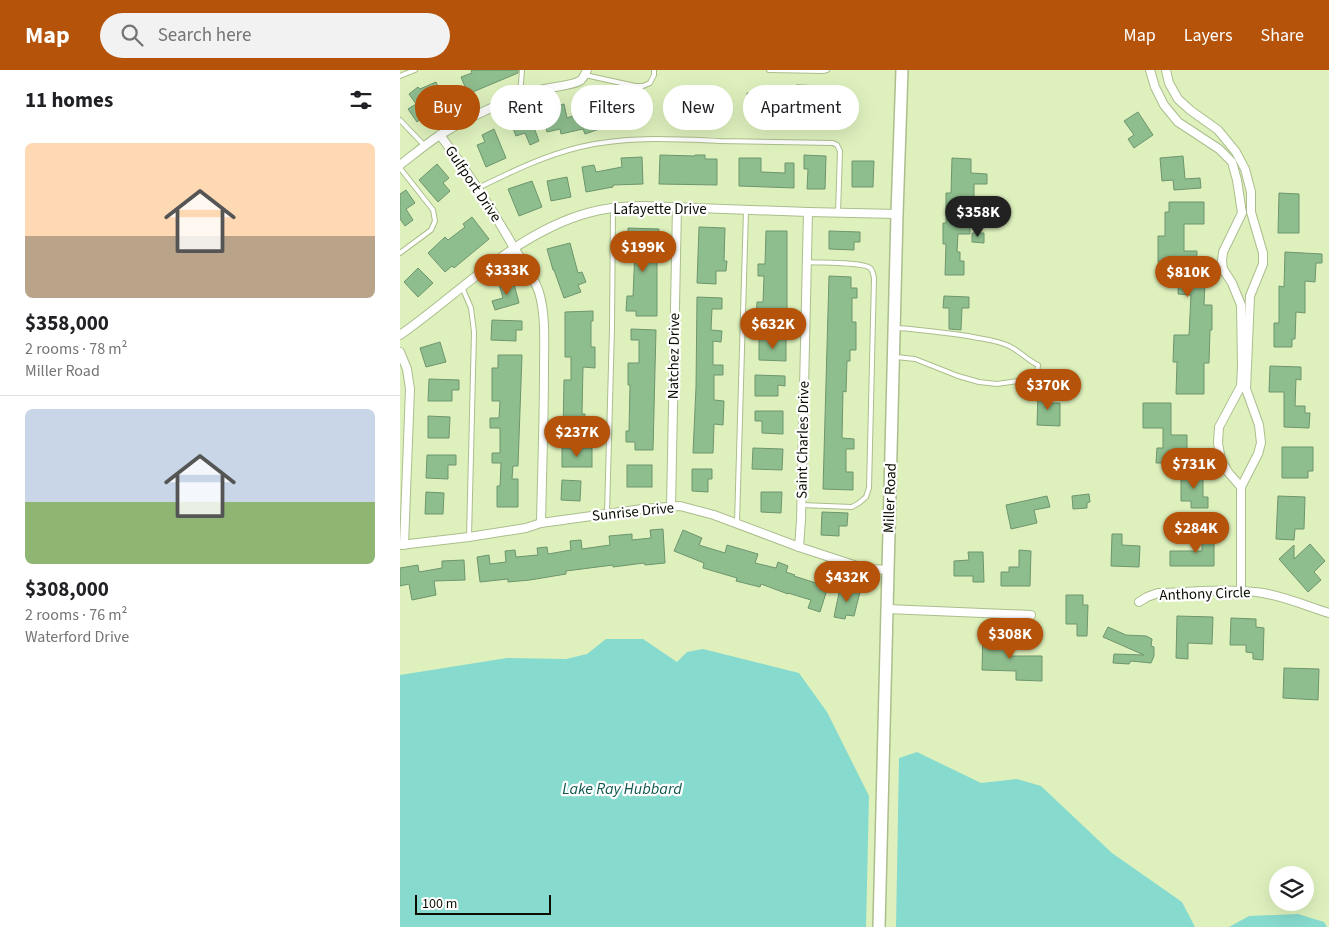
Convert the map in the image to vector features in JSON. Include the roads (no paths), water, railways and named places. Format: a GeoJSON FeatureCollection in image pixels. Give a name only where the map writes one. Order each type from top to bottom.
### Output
{"type":"FeatureCollection","features":[{"type":"Feature","properties":{"kind":"main road","name":"Miller Road"},"geometry":{"type":"LineString","coordinates":[[879,927],[902,70]]}},
{"type":"Feature","properties":{"kind":"street"},"geometry":{"type":"LineString","coordinates":[[1150,70],[1155,87],[1164,105],[1178,122],[1202,136],[1232,162],[1237,180],[1242,213],[1223,252],[1222,260],[1223,269],[1232,283],[1241,305],[1245,340],[1246,389],[1259,425],[1261,442],[1258,454],[1241,487],[1241,591]]}},
{"type":"Feature","properties":{"kind":"street"},"geometry":{"type":"LineString","coordinates":[[1166,70],[1169,83],[1178,99],[1218,130],[1245,168],[1251,192],[1251,212],[1263,253],[1263,264],[1250,296],[1241,386],[1219,427],[1218,443],[1221,460],[1228,472],[1241,487]]}},
{"type":"Feature","properties":{"kind":"street"},"geometry":{"type":"LineString","coordinates":[[561,86],[580,81],[586,72]]}},
{"type":"Feature","properties":{"kind":"street"},"geometry":{"type":"LineString","coordinates":[[400,167],[440,135],[490,110]]}},
{"type":"Feature","properties":{"kind":"street","name":"Gulfport Drive"},"geometry":{"type":"LineString","coordinates":[[440,135],[478,188],[529,270],[543,310],[544,392],[541,523]]}},
{"type":"Feature","properties":{"kind":"street"},"geometry":{"type":"LineString","coordinates":[[1224,154],[1232,148]]}},
{"type":"Feature","properties":{"kind":"street","name":"Lafayette Drive"},"geometry":{"type":"LineString","coordinates":[[400,335],[515,248],[560,223],[599,210],[645,206],[897,214]]}},
{"type":"Feature","properties":{"kind":"street","name":"Natchez Drive"},"geometry":{"type":"LineString","coordinates":[[671,506],[677,207]]}},
{"type":"Feature","properties":{"kind":"street","name":"Saint Charles Drive"},"geometry":{"type":"LineString","coordinates":[[799,547],[808,212]]}},
{"type":"Feature","properties":{"kind":"street"},"geometry":{"type":"LineString","coordinates":[[400,352],[407,369],[410,389],[402,545]]}},
{"type":"Feature","properties":{"kind":"street","name":"Sunrise Drive"},"geometry":{"type":"LineString","coordinates":[[402,545],[526,528],[541,523],[680,506],[696,509],[737,523],[860,568],[888,570]]}},
{"type":"Feature","properties":{"kind":"street","name":"Anthony Circle"},"geometry":{"type":"LineString","coordinates":[[1139,602],[1158,593],[1241,591],[1264,593],[1329,614]]}},
{"type":"Feature","properties":{"kind":"street"},"geometry":{"type":"LineString","coordinates":[[887,609],[1031,615]]}},
{"type":"Feature","properties":{"kind":"lane"},"geometry":{"type":"LineString","coordinates":[[400,76],[415,70]]}},
{"type":"Feature","properties":{"kind":"lane"},"geometry":{"type":"LineString","coordinates":[[521,85],[522,70]]}},
{"type":"Feature","properties":{"kind":"lane"},"geometry":{"type":"LineString","coordinates":[[586,72],[635,86],[643,86],[650,83],[654,70]]}},
{"type":"Feature","properties":{"kind":"lane"},"geometry":{"type":"LineString","coordinates":[[769,70],[827,70]]}},
{"type":"Feature","properties":{"kind":"lane"},"geometry":{"type":"LineString","coordinates":[[400,120],[425,146]]}},
{"type":"Feature","properties":{"kind":"lane"},"geometry":{"type":"LineString","coordinates":[[478,188],[542,158],[580,147],[617,140],[833,142],[840,151],[838,213]]}},
{"type":"Feature","properties":{"kind":"lane"},"geometry":{"type":"LineString","coordinates":[[400,167],[434,210],[435,222],[432,230],[400,253]]}},
{"type":"Feature","properties":{"kind":"lane"},"geometry":{"type":"LineString","coordinates":[[606,514],[612,328],[613,208]]}},
{"type":"Feature","properties":{"kind":"lane"},"geometry":{"type":"LineString","coordinates":[[737,523],[746,210]]}},
{"type":"Feature","properties":{"kind":"lane"},"geometry":{"type":"LineString","coordinates":[[801,505],[852,507],[866,497],[869,488],[873,353],[874,278],[872,270],[868,266],[859,264],[807,262]]}},
{"type":"Feature","properties":{"kind":"lane"},"geometry":{"type":"LineString","coordinates":[[462,287],[471,308],[474,332],[469,537]]}},
{"type":"Feature","properties":{"kind":"lane"},"geometry":{"type":"LineString","coordinates":[[894,328],[922,329],[991,340],[1008,346],[1038,365],[1037,373],[1031,377],[997,384],[979,382],[915,360],[894,357]]}},
{"type":"Feature","properties":{"kind":"water","name":"Lake Ray Hubbard"},"geometry":{"type":"Polygon","coordinates":[[[606,639],[643,639],[677,662],[687,652],[703,649],[799,673],[827,712],[869,796],[866,927],[400,927],[400,675],[507,658],[566,659],[587,654],[606,639]]]}},
{"type":"Feature","properties":{"kind":"water"},"geometry":{"type":"Polygon","coordinates":[[[917,752],[981,783],[1017,779],[1041,786],[1112,853],[1182,902],[1195,927],[896,927],[899,758],[917,752]]]}},
{"type":"Feature","properties":{"kind":"water"},"geometry":{"type":"Polygon","coordinates":[[[1298,914],[1324,922],[1327,927],[1229,927],[1249,916],[1298,914]]]}}]}
